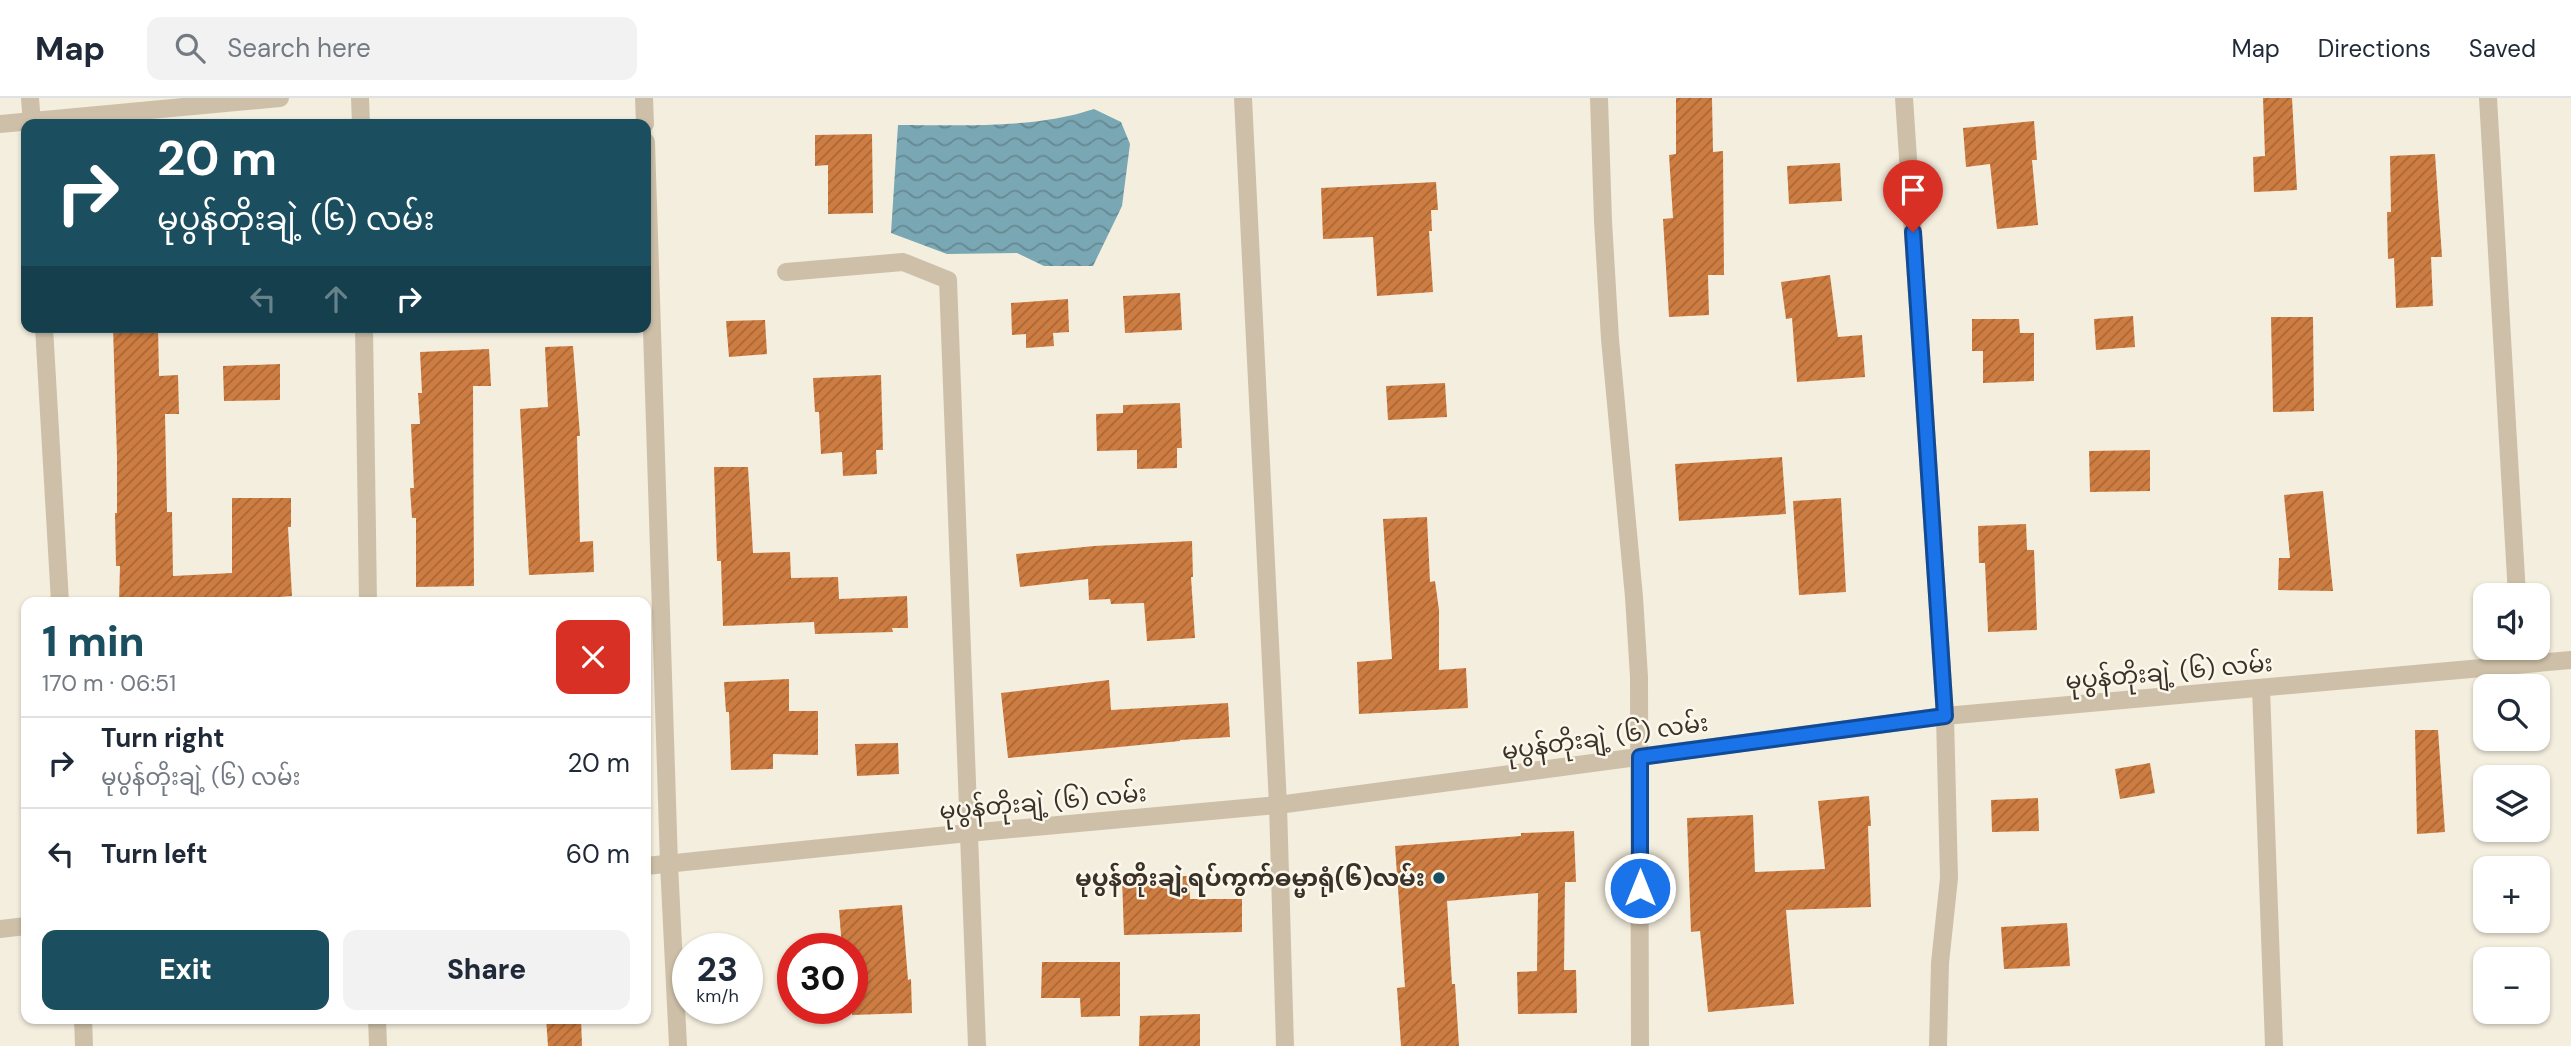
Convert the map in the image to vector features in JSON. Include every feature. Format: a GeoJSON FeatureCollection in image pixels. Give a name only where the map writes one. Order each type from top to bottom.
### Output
{"type":"FeatureCollection","features":[{"type":"Feature","properties":{"kind":"street"},"geometry":{"type":"LineString","coordinates":[[30,98],[32,119]]}},
{"type":"Feature","properties":{"kind":"street"},"geometry":{"type":"LineString","coordinates":[[72,119],[280,98]]}},
{"type":"Feature","properties":{"kind":"street"},"geometry":{"type":"LineString","coordinates":[[360,98],[361,119]]}},
{"type":"Feature","properties":{"kind":"street"},"geometry":{"type":"LineString","coordinates":[[644,98],[645,119]]}},
{"type":"Feature","properties":{"kind":"street"},"geometry":{"type":"LineString","coordinates":[[1242,98],[1278,805],[1285,1046]]}},
{"type":"Feature","properties":{"kind":"street"},"geometry":{"type":"LineString","coordinates":[[1599,98],[1602,221],[1610,339],[1635,611],[1640,757],[1640,1046]]}},
{"type":"Feature","properties":{"kind":"street"},"geometry":{"type":"LineString","coordinates":[[1904,98],[1945,716],[1949,878],[1940,963],[1938,1046]]}},
{"type":"Feature","properties":{"kind":"street"},"geometry":{"type":"LineString","coordinates":[[2488,98],[2516,583]]}},
{"type":"Feature","properties":{"kind":"street"},"geometry":{"type":"LineString","coordinates":[[0,124],[21,123]]}},
{"type":"Feature","properties":{"kind":"street"},"geometry":{"type":"LineString","coordinates":[[786,272],[902,262],[948,281],[976,1046]]}},
{"type":"Feature","properties":{"kind":"street"},"geometry":{"type":"LineString","coordinates":[[651,299],[669,863],[678,1046]]}},
{"type":"Feature","properties":{"kind":"street"},"geometry":{"type":"LineString","coordinates":[[44,333],[60,597]]}},
{"type":"Feature","properties":{"kind":"street"},"geometry":{"type":"LineString","coordinates":[[364,333],[368,597]]}},
{"type":"Feature","properties":{"kind":"street","name":"မုပွန်တိုးချဲ့ (၆) လမ်း"},"geometry":{"type":"LineString","coordinates":[[2550,658],[2571,660]]}},
{"type":"Feature","properties":{"kind":"street","name":"မုပွန်တိုးချဲ့ (၆) လမ်း"},"geometry":{"type":"LineString","coordinates":[[651,865],[1278,805],[1945,716],[2261,688],[2488,660]]}},
{"type":"Feature","properties":{"kind":"street"},"geometry":{"type":"LineString","coordinates":[[2261,688],[2274,1046]]}},
{"type":"Feature","properties":{"kind":"street"},"geometry":{"type":"LineString","coordinates":[[0,929],[21,927]]}},
{"type":"Feature","properties":{"kind":"street"},"geometry":{"type":"LineString","coordinates":[[83,1024],[83,1046]]}},
{"type":"Feature","properties":{"kind":"street"},"geometry":{"type":"LineString","coordinates":[[377,1024],[378,1046]]}},
{"type":"Feature","properties":{"kind":"water"},"geometry":{"type":"Polygon","coordinates":[[[1094,109],[1121,122],[1130,144],[1122,206],[1093,266],[1044,266],[1017,253],[947,254],[891,233],[898,125],[1022,123],[1094,109]]]}},
{"type":"Feature","properties":{"kind":"building"},"geometry":{"type":"Polygon","coordinates":[[[1676,98],[1712,98],[1713,152],[1723,151],[1724,275],[1708,275],[1709,315],[1669,317],[1663,219],[1673,218],[1669,155],[1676,154],[1676,98]]]}},
{"type":"Feature","properties":{"kind":"building"},"geometry":{"type":"Polygon","coordinates":[[[2263,98],[2292,98],[2297,190],[2254,192],[2253,157],[2265,156],[2263,98]]]}},
{"type":"Feature","properties":{"kind":"building"},"geometry":{"type":"Polygon","coordinates":[[[2034,121],[2037,160],[2032,160],[2038,225],[1997,229],[1990,164],[1966,167],[1963,128],[2034,121]]]}},
{"type":"Feature","properties":{"kind":"building"},"geometry":{"type":"Polygon","coordinates":[[[872,134],[873,213],[828,214],[828,165],[815,166],[815,135],[872,134]]]}},
{"type":"Feature","properties":{"kind":"building"},"geometry":{"type":"Polygon","coordinates":[[[2435,154],[2442,257],[2431,257],[2433,306],[2396,308],[2394,258],[2388,259],[2390,156],[2435,154]]]}},
{"type":"Feature","properties":{"kind":"building"},"geometry":{"type":"Polygon","coordinates":[[[1840,163],[1842,201],[1789,204],[1787,166],[1840,163]]]}},
{"type":"Feature","properties":{"kind":"building"},"geometry":{"type":"Polygon","coordinates":[[[1436,182],[1438,210],[1431,210],[1432,231],[1429,231],[1433,292],[1377,296],[1373,237],[1323,239],[1321,188],[1436,182]]]}},
{"type":"Feature","properties":{"kind":"building"},"geometry":{"type":"Polygon","coordinates":[[[1830,275],[1838,337],[1862,335],[1865,377],[1797,382],[1792,318],[1786,319],[1781,282],[1830,275]]]}},
{"type":"Feature","properties":{"kind":"building"},"geometry":{"type":"Polygon","coordinates":[[[1180,293],[1182,330],[1125,333],[1123,296],[1180,293]]]}},
{"type":"Feature","properties":{"kind":"building"},"geometry":{"type":"Polygon","coordinates":[[[1068,299],[1069,332],[1053,333],[1054,346],[1026,348],[1026,334],[1012,335],[1011,303],[1068,299]]]}},
{"type":"Feature","properties":{"kind":"building"},"geometry":{"type":"Polygon","coordinates":[[[2133,316],[2135,347],[2096,350],[2094,319],[2133,316]]]}},
{"type":"Feature","properties":{"kind":"building"},"geometry":{"type":"Polygon","coordinates":[[[2271,317],[2313,317],[2314,411],[2273,412],[2271,317]]]}},
{"type":"Feature","properties":{"kind":"building"},"geometry":{"type":"Polygon","coordinates":[[[1972,319],[2019,319],[2020,333],[2034,333],[2034,381],[1983,383],[1983,351],[1972,351],[1972,319]]]}},
{"type":"Feature","properties":{"kind":"building"},"geometry":{"type":"Polygon","coordinates":[[[765,320],[767,354],[729,357],[726,321],[765,320]]]}},
{"type":"Feature","properties":{"kind":"building"},"geometry":{"type":"Polygon","coordinates":[[[113,333],[158,333],[159,376],[178,375],[179,414],[165,414],[167,512],[172,512],[173,576],[232,573],[232,498],[291,498],[291,527],[288,527],[292,596],[119,597],[120,566],[116,566],[115,513],[117,457],[113,333]]]}},
{"type":"Feature","properties":{"kind":"building"},"geometry":{"type":"Polygon","coordinates":[[[573,346],[580,436],[577,436],[580,542],[593,541],[594,572],[529,575],[520,409],[548,407],[545,347],[573,346]]]}},
{"type":"Feature","properties":{"kind":"building"},"geometry":{"type":"Polygon","coordinates":[[[489,349],[491,386],[473,386],[474,586],[416,587],[416,518],[412,518],[410,488],[414,488],[411,424],[420,424],[420,352],[489,349]]]}},
{"type":"Feature","properties":{"kind":"building"},"geometry":{"type":"Polygon","coordinates":[[[280,364],[280,400],[224,401],[223,366],[280,364]]]}},
{"type":"Feature","properties":{"kind":"building"},"geometry":{"type":"Polygon","coordinates":[[[881,375],[883,450],[876,450],[877,474],[843,476],[842,452],[821,454],[819,412],[815,412],[813,378],[881,375]]]}},
{"type":"Feature","properties":{"kind":"building"},"geometry":{"type":"Polygon","coordinates":[[[1445,383],[1447,417],[1388,420],[1386,386],[1445,383]]]}},
{"type":"Feature","properties":{"kind":"building"},"geometry":{"type":"Polygon","coordinates":[[[1180,403],[1182,448],[1177,448],[1177,468],[1137,469],[1137,450],[1097,451],[1096,414],[1123,413],[1123,405],[1180,403]]]}},
{"type":"Feature","properties":{"kind":"building"},"geometry":{"type":"Polygon","coordinates":[[[2150,450],[2150,491],[2090,492],[2089,451],[2150,450]]]}},
{"type":"Feature","properties":{"kind":"building"},"geometry":{"type":"Polygon","coordinates":[[[1782,457],[1786,514],[1679,521],[1675,464],[1782,457]]]}},
{"type":"Feature","properties":{"kind":"building"},"geometry":{"type":"Polygon","coordinates":[[[714,467],[748,467],[753,553],[790,552],[791,578],[838,577],[839,599],[907,596],[908,628],[892,628],[893,632],[815,634],[814,622],[723,626],[721,561],[717,561],[714,467]]]}},
{"type":"Feature","properties":{"kind":"building"},"geometry":{"type":"Polygon","coordinates":[[[2323,491],[2333,591],[2278,590],[2279,558],[2290,558],[2284,495],[2323,491]]]}},
{"type":"Feature","properties":{"kind":"building"},"geometry":{"type":"Polygon","coordinates":[[[1841,498],[1846,592],[1799,595],[1793,501],[1841,498]]]}},
{"type":"Feature","properties":{"kind":"building"},"geometry":{"type":"Polygon","coordinates":[[[1427,517],[1430,582],[1435,581],[1439,610],[1439,670],[1466,668],[1468,708],[1359,714],[1357,662],[1392,659],[1383,519],[1427,517]]]}},
{"type":"Feature","properties":{"kind":"building"},"geometry":{"type":"Polygon","coordinates":[[[2026,524],[2027,550],[2034,550],[2037,630],[1988,632],[1985,563],[1979,563],[1978,526],[2026,524]]]}},
{"type":"Feature","properties":{"kind":"building"},"geometry":{"type":"Polygon","coordinates":[[[1192,541],[1191,577],[1195,638],[1147,641],[1144,603],[1111,604],[1110,599],[1089,600],[1088,579],[1020,587],[1016,554],[1094,546],[1192,541]]]}},
{"type":"Feature","properties":{"kind":"building"},"geometry":{"type":"Polygon","coordinates":[[[789,679],[789,711],[818,711],[818,755],[773,754],[773,769],[731,770],[729,712],[726,712],[724,682],[789,679]]]}},
{"type":"Feature","properties":{"kind":"building"},"geometry":{"type":"Polygon","coordinates":[[[1109,680],[1111,710],[1228,703],[1230,737],[1008,758],[1001,693],[1109,680]]]}},
{"type":"Feature","properties":{"kind":"building"},"geometry":{"type":"Polygon","coordinates":[[[2415,730],[2438,730],[2445,832],[2417,834],[2415,730]]]}},
{"type":"Feature","properties":{"kind":"building"},"geometry":{"type":"Polygon","coordinates":[[[898,743],[899,774],[857,776],[855,744],[898,743]]]}},
{"type":"Feature","properties":{"kind":"building"},"geometry":{"type":"Polygon","coordinates":[[[2150,763],[2155,793],[2120,799],[2115,769],[2150,763]]]}},
{"type":"Feature","properties":{"kind":"building"},"geometry":{"type":"Polygon","coordinates":[[[1869,796],[1871,907],[1786,910],[1794,1004],[1708,1012],[1700,931],[1691,932],[1687,818],[1753,815],[1755,872],[1825,869],[1818,801],[1869,796]]]}},
{"type":"Feature","properties":{"kind":"building"},"geometry":{"type":"Polygon","coordinates":[[[2038,798],[2039,831],[1992,832],[1991,800],[2038,798]]]}},
{"type":"Feature","properties":{"kind":"building"},"geometry":{"type":"Polygon","coordinates":[[[1574,831],[1576,882],[1565,882],[1564,970],[1576,970],[1577,1013],[1518,1014],[1517,972],[1537,971],[1538,893],[1447,901],[1459,1046],[1401,1046],[1397,988],[1405,987],[1395,846],[1521,836],[1521,833],[1574,831]]]}},
{"type":"Feature","properties":{"kind":"building"},"geometry":{"type":"Polygon","coordinates":[[[1189,876],[1190,899],[1242,899],[1242,932],[1124,935],[1122,878],[1189,876]]]}},
{"type":"Feature","properties":{"kind":"building"},"geometry":{"type":"Polygon","coordinates":[[[902,905],[908,980],[911,979],[912,1013],[868,1014],[868,933],[841,933],[839,910],[902,905]]]}},
{"type":"Feature","properties":{"kind":"building"},"geometry":{"type":"Polygon","coordinates":[[[2067,923],[2070,966],[2004,969],[2001,927],[2067,923]]]}},
{"type":"Feature","properties":{"kind":"building"},"geometry":{"type":"Polygon","coordinates":[[[1042,962],[1120,962],[1120,1016],[1081,1017],[1080,998],[1041,998],[1042,962]]]}},
{"type":"Feature","properties":{"kind":"building"},"geometry":{"type":"Polygon","coordinates":[[[1200,1014],[1200,1046],[1139,1046],[1140,1016],[1200,1014]]]}},
{"type":"Feature","properties":{"kind":"building"},"geometry":{"type":"Polygon","coordinates":[[[546,1024],[581,1024],[582,1046],[548,1046],[546,1024]]]}},
{"type":"Feature","properties":{"kind":"place","name":"မုပွန်တိုးချဲ့ရပ်ကွက်ဓမ္မာရုံ(၆)လမ်း"},"geometry":{"type":"Point","coordinates":[1439,878]}},
{"type":"Feature","properties":{"kind":"route"},"geometry":{"type":"LineString","coordinates":[[1640,888],[1640,757],[1945,716],[1913,232]]}}]}
